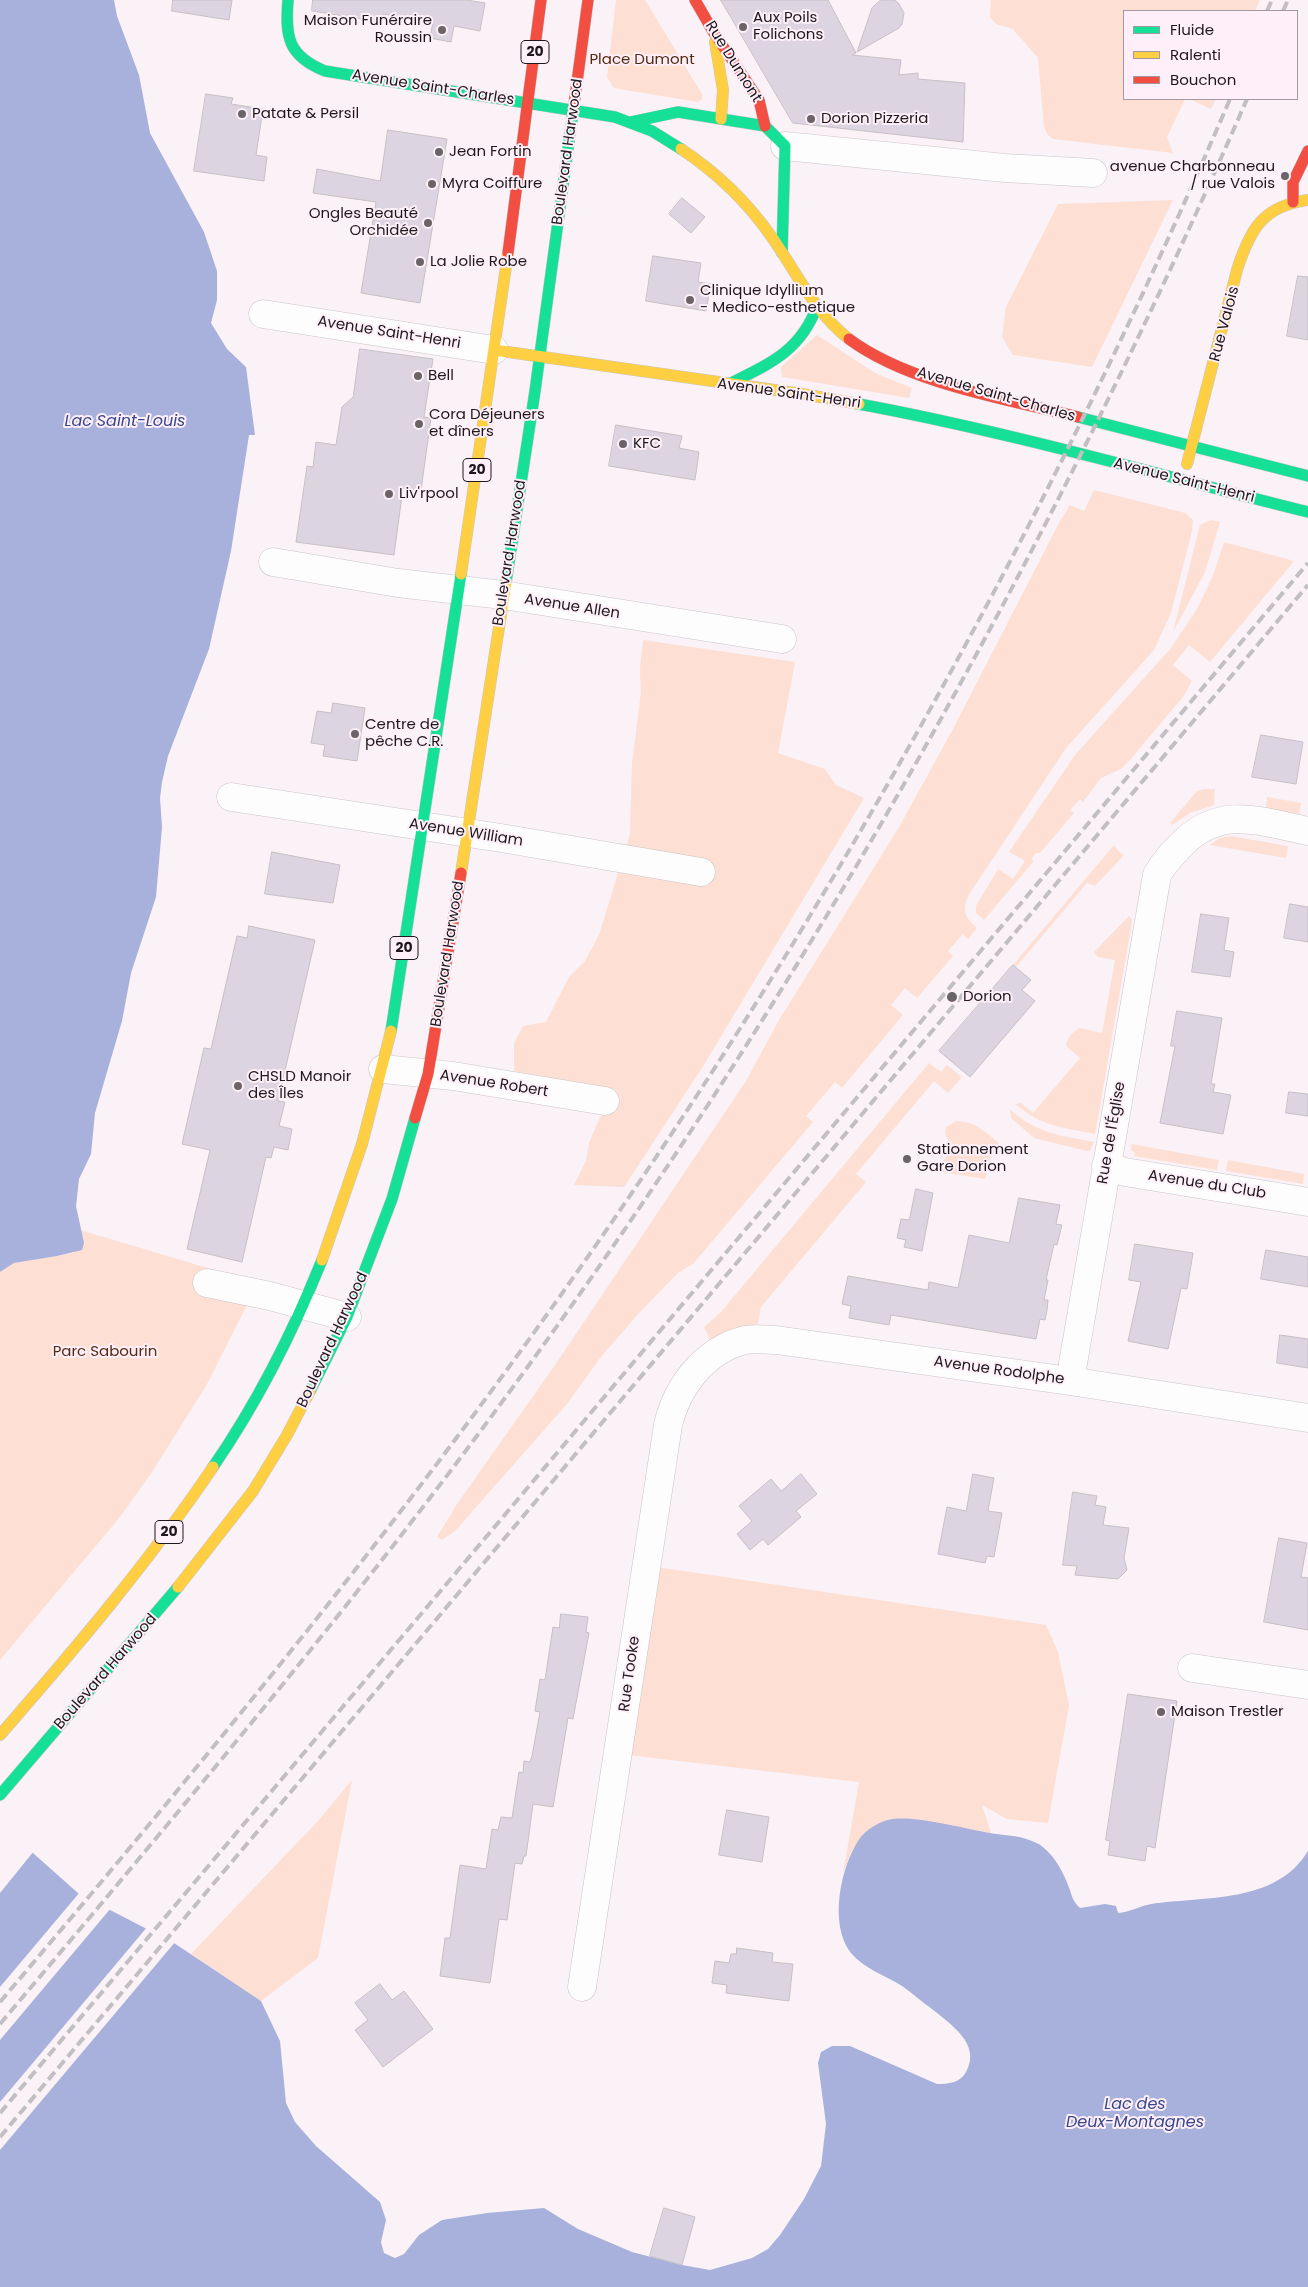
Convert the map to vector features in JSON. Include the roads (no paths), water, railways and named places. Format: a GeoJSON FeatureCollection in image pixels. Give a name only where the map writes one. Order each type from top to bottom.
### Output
{"type":"FeatureCollection","features":[{"type":"Feature","properties":{"kind":"main road","name":"Avenue Saint-Charles"},"geometry":{"type":"LineString","coordinates":[[288,0],[286,24],[289,42],[296,55],[312,67],[325,71],[573,110],[631,122],[683,151],[716,176],[752,212],[817,306],[834,327],[865,350],[933,380],[1192,448],[1308,476]]}},
{"type":"Feature","properties":{"kind":"main road","name":"20"},"geometry":{"type":"LineString","coordinates":[[0,1735],[108,1611],[188,1506],[224,1453],[282,1350],[342,1211],[383,1069],[423,827],[494,350],[529,103],[541,0]]}},
{"type":"Feature","properties":{"kind":"main road","name":"Boulevard Harwood"},"geometry":{"type":"LineString","coordinates":[[3,1792],[139,1635],[233,1519],[283,1442],[346,1317],[392,1199],[428,1074],[468,834],[540,357],[588,0]]}},
{"type":"Feature","properties":{"kind":"main road","name":"Rue Dumont"},"geometry":{"type":"LineString","coordinates":[[696,0],[714,33],[759,100],[766,126]]}},
{"type":"Feature","properties":{"kind":"main road"},"geometry":{"type":"LineString","coordinates":[[714,33],[723,82],[724,109],[721,119]]}},
{"type":"Feature","properties":{"kind":"main road","name":"Avenue Saint-Charles"},"geometry":{"type":"LineString","coordinates":[[631,122],[678,112],[766,126]]}},
{"type":"Feature","properties":{"kind":"main road"},"geometry":{"type":"LineString","coordinates":[[766,126],[785,146],[782,253]]}},
{"type":"Feature","properties":{"kind":"main road"},"geometry":{"type":"LineString","coordinates":[[1293,202],[1293,182],[1308,151]]}},
{"type":"Feature","properties":{"kind":"main road","name":"Rue Valois"},"geometry":{"type":"LineString","coordinates":[[1182,481],[1249,240],[1263,218],[1272,210],[1293,202],[1308,200]]}},
{"type":"Feature","properties":{"kind":"main road"},"geometry":{"type":"LineString","coordinates":[[729,384],[766,365],[792,346],[806,331],[817,306]]}},
{"type":"Feature","properties":{"kind":"main road","name":"Avenue Saint-Henri"},"geometry":{"type":"LineString","coordinates":[[494,350],[803,394],[907,413],[1308,512]]}},
{"type":"Feature","properties":{"kind":"street"},"geometry":{"type":"LineString","coordinates":[[785,146],[974,165],[1094,173]]}},
{"type":"Feature","properties":{"kind":"street","name":"Avenue Saint-Henri"},"geometry":{"type":"LineString","coordinates":[[263,314],[494,350]]}},
{"type":"Feature","properties":{"kind":"street","name":"Avenue Allen"},"geometry":{"type":"LineString","coordinates":[[274,562],[405,584],[503,595],[782,640]]}},
{"type":"Feature","properties":{"kind":"street","name":"Avenue William"},"geometry":{"type":"LineString","coordinates":[[231,797],[701,872]]}},
{"type":"Feature","properties":{"kind":"street","name":"Rue de l'Église"},"geometry":{"type":"LineString","coordinates":[[1070,1381],[1155,885],[1161,869],[1180,846],[1204,826],[1214,822],[1229,819],[1250,820],[1308,830]]}},
{"type":"Feature","properties":{"kind":"street","name":"Avenue Robert"},"geometry":{"type":"LineString","coordinates":[[383,1069],[428,1074],[604,1101]]}},
{"type":"Feature","properties":{"kind":"street","name":"Avenue du Club"},"geometry":{"type":"LineString","coordinates":[[1106,1166],[1125,1172],[1308,1202]]}},
{"type":"Feature","properties":{"kind":"street"},"geometry":{"type":"LineString","coordinates":[[207,1283],[270,1296],[346,1317]]}},
{"type":"Feature","properties":{"kind":"street","name":"Avenue Rodolphe"},"geometry":{"type":"LineString","coordinates":[[697,1369],[720,1350],[746,1340],[759,1339],[1070,1381],[1308,1418]]}},
{"type":"Feature","properties":{"kind":"street","name":"Rue Tooke"},"geometry":{"type":"LineString","coordinates":[[582,1987],[668,1425],[675,1399],[697,1369]]}},
{"type":"Feature","properties":{"kind":"street"},"geometry":{"type":"LineString","coordinates":[[1192,1668],[1308,1685]]}},
{"type":"Feature","properties":{"kind":"water","name":"Lac Saint-Louis"},"geometry":{"type":"Polygon","coordinates":[[[0,0],[114,0],[117,16],[139,75],[150,133],[204,232],[217,271],[217,300],[211,323],[227,349],[246,367],[255,435],[249,435],[231,551],[209,649],[168,756],[162,782],[160,798],[162,827],[156,897],[131,973],[122,1021],[95,1113],[91,1154],[79,1179],[76,1206],[84,1243],[82,1250],[14,1263],[0,1272],[0,0]]]}},
{"type":"Feature","properties":{"kind":"water","name":"Lac des Deux-Montagnes"},"geometry":{"type":"Polygon","coordinates":[[[0,1817],[33,1853],[79,1894],[174,1943],[261,2001],[280,2041],[286,2103],[295,2122],[316,2146],[380,2202],[386,2220],[381,2242],[384,2253],[395,2258],[404,2254],[419,2235],[442,2220],[487,2213],[544,2208],[578,2229],[632,2252],[710,2270],[752,2258],[768,2249],[780,2235],[804,2199],[821,2166],[826,2124],[818,2063],[821,2052],[832,2046],[850,2046],[937,2084],[949,2083],[960,2079],[966,2072],[970,2062],[970,2052],[967,2044],[955,2028],[902,1986],[856,1959],[844,1941],[840,1927],[839,1911],[843,1879],[853,1850],[860,1838],[869,1829],[888,1820],[910,1819],[1015,1836],[1029,1840],[1042,1846],[1055,1860],[1064,1875],[1074,1900],[1080,1908],[1105,1904],[1116,1906],[1118,1913],[1151,1904],[1216,1898],[1258,1889],[1278,1881],[1294,1868],[1308,1851],[1308,2287],[0,2287],[0,1817]]]}},
{"type":"Feature","properties":{"kind":"railway"},"geometry":{"type":"LineString","coordinates":[[1267,10],[1272,0]]}},
{"type":"Feature","properties":{"kind":"railway"},"geometry":{"type":"LineString","coordinates":[[1283,10],[1288,0]]}},
{"type":"Feature","properties":{"kind":"railway"},"geometry":{"type":"LineString","coordinates":[[0,2002],[212,1749],[417,1490],[548,1313],[647,1170],[743,1024],[834,876],[922,724],[1005,571],[1084,415],[1159,258],[1230,100]]}},
{"type":"Feature","properties":{"kind":"railway"},"geometry":{"type":"LineString","coordinates":[[0,2024],[204,1781],[402,1534],[529,1365],[634,1216],[735,1064],[831,909],[922,751],[1010,592],[1093,430],[1172,265],[1247,100]]}},
{"type":"Feature","properties":{"kind":"railway"},"geometry":{"type":"LineString","coordinates":[[0,2113],[1308,563]]}},
{"type":"Feature","properties":{"kind":"railway"},"geometry":{"type":"LineString","coordinates":[[0,2137],[1308,585]]}},
{"type":"Feature","properties":{"kind":"place","name":"Aux Poils Folichons"},"geometry":{"type":"Point","coordinates":[743,27]}},
{"type":"Feature","properties":{"kind":"place","name":"Maison Funéraire Roussin"},"geometry":{"type":"Point","coordinates":[442,30]}},
{"type":"Feature","properties":{"kind":"place","name":"Patate & Persil"},"geometry":{"type":"Point","coordinates":[242,114]}},
{"type":"Feature","properties":{"kind":"place","name":"Dorion Pizzeria"},"geometry":{"type":"Point","coordinates":[811,119]}},
{"type":"Feature","properties":{"kind":"place","name":"Jean Fortin"},"geometry":{"type":"Point","coordinates":[439,152]}},
{"type":"Feature","properties":{"kind":"place","name":"avenue Charbonneau / rue Valois"},"geometry":{"type":"Point","coordinates":[1285,176]}},
{"type":"Feature","properties":{"kind":"place","name":"Myra Coiffure"},"geometry":{"type":"Point","coordinates":[432,184]}},
{"type":"Feature","properties":{"kind":"place","name":"Ongles Beauté Orchidée"},"geometry":{"type":"Point","coordinates":[428,223]}},
{"type":"Feature","properties":{"kind":"place","name":"La Jolie Robe"},"geometry":{"type":"Point","coordinates":[420,262]}},
{"type":"Feature","properties":{"kind":"place","name":"Clinique Idyllium - Medico-esthetique"},"geometry":{"type":"Point","coordinates":[690,300]}},
{"type":"Feature","properties":{"kind":"place","name":"Bell"},"geometry":{"type":"Point","coordinates":[418,376]}},
{"type":"Feature","properties":{"kind":"place","name":"Cora Déjeuners et dîners"},"geometry":{"type":"Point","coordinates":[419,424]}},
{"type":"Feature","properties":{"kind":"place","name":"KFC"},"geometry":{"type":"Point","coordinates":[623,444]}},
{"type":"Feature","properties":{"kind":"place","name":"Liv'rpool"},"geometry":{"type":"Point","coordinates":[389,494]}},
{"type":"Feature","properties":{"kind":"place","name":"Centre de pêche C.R."},"geometry":{"type":"Point","coordinates":[355,734]}},
{"type":"Feature","properties":{"kind":"place","name":"Dorion"},"geometry":{"type":"Point","coordinates":[952,997]}},
{"type":"Feature","properties":{"kind":"place","name":"CHSLD Manoir des Îles"},"geometry":{"type":"Point","coordinates":[238,1086]}},
{"type":"Feature","properties":{"kind":"place","name":"Stationnement Gare Dorion"},"geometry":{"type":"Point","coordinates":[907,1159]}},
{"type":"Feature","properties":{"kind":"place","name":"Maison Trestler"},"geometry":{"type":"Point","coordinates":[1161,1712]}},
{"type":"Feature","properties":{"kind":"park label","name":"Place Dumont"},"geometry":{"type":"Point","coordinates":[642,60]}},
{"type":"Feature","properties":{"kind":"park label","name":"Parc Sabourin"},"geometry":{"type":"Point","coordinates":[105,1352]}}]}
